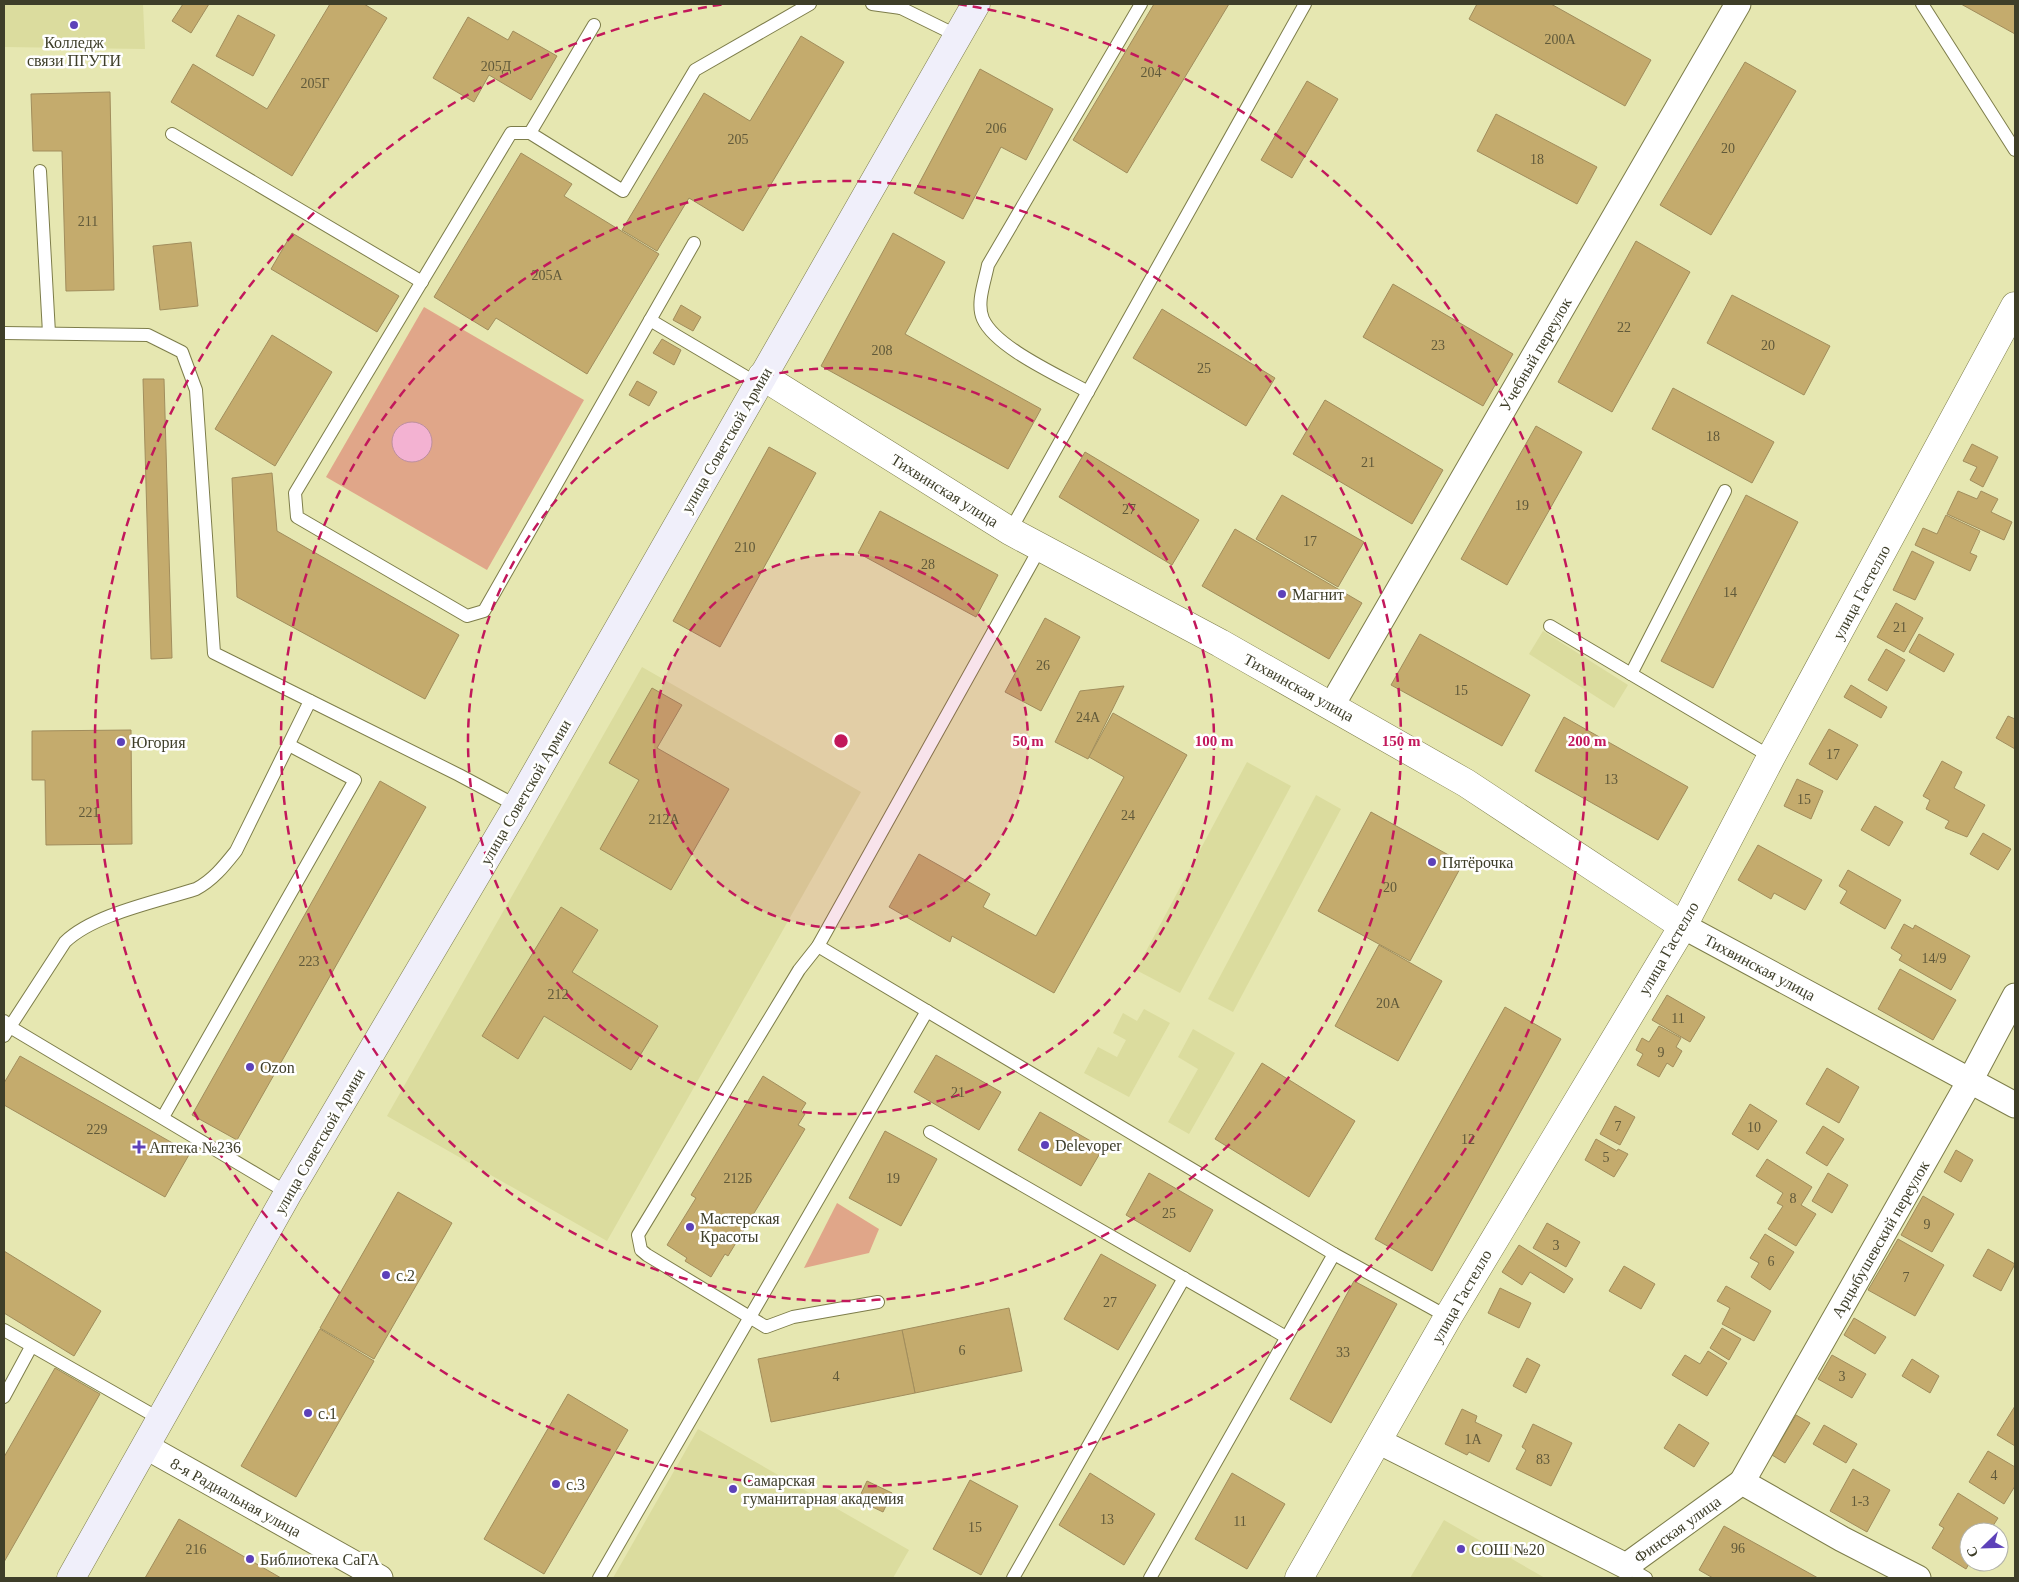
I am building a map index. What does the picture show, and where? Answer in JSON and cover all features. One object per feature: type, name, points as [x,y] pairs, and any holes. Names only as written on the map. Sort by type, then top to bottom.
[{"type":"main road","name":"улица Советской Армии","points":[[71,1578],[288,1193],[517,806],[976,4]]},
{"type":"street","name":"Учебный переулок","points":[[1332,705],[1738,4]]},
{"type":"street","name":"улица Гастелло","points":[[1299,1578],[1448,1317],[1683,926],[1771,757],[2015,306]]},
{"type":"street","name":"Тихвинская улица","points":[[760,380],[1010,531],[1332,705],[1466,783],[1683,926],[1970,1079],[2015,1105]]},
{"type":"street","name":"Арцыбушевский переулок","points":[[1742,1482],[2015,996]]},
{"type":"street","name":"Финская улица","points":[[1378,1441],[1636,1572],[1742,1482]]},
{"type":"street","name":"8-я Радиальная улица","points":[[145,1446],[380,1578]]},
{"type":"street","points":[[1742,1482],[1842,1539],[1918,1578]]},
{"type":"lane","points":[[694,243],[484,611],[467,616],[297,516],[295,493],[511,133],[530,133],[623,191],[694,70],[810,4]]},
{"type":"lane","points":[[872,4],[900,6],[958,36]]},
{"type":"lane","points":[[1088,392],[1002,342],[983,318],[981,297],[988,265],[1141,4]]},
{"type":"lane","points":[[1010,531],[1305,4]]},
{"type":"lane","points":[[1922,4],[2015,150]]},
{"type":"lane","points":[[530,133],[594,25]]},
{"type":"lane","points":[[172,134],[422,282]]},
{"type":"lane","points":[[40,171],[49,333]]},
{"type":"lane","points":[[650,320],[760,380]]},
{"type":"lane","points":[[4,333],[148,335],[182,352],[196,390],[214,652],[459,774],[517,806]]},
{"type":"lane","points":[[1630,674],[1725,490]]},
{"type":"lane","points":[[878,1302],[793,1317],[766,1328],[640,1250],[638,1235],[799,970],[818,946],[1040,548]]},
{"type":"lane","points":[[1550,626],[1771,757]]},
{"type":"lane","points":[[288,1193],[163,1117],[6,1028],[65,942],[77,930],[95,921],[196,889],[207,883],[222,869],[236,851],[310,701]]},
{"type":"lane","points":[[163,1117],[355,780],[289,745]]},
{"type":"lane","points":[[818,946],[1334,1254],[1448,1317]]},
{"type":"lane","points":[[599,1578],[927,1011]]},
{"type":"lane","points":[[930,1132],[1286,1337]]},
{"type":"lane","points":[[1150,1578],[1334,1254]]},
{"type":"lane","points":[[1013,1578],[1184,1278]]},
{"type":"lane","points":[[4,1330],[160,1419]]},
{"type":"lane","points":[[4,1397],[31,1347]]},
{"type":"shaded area","name":"Колледж связи ПГУТИ","points":[[4,4],[143,4],[145,49],[4,47]]},
{"type":"shaded area","points":[[424,307],[584,400],[487,570],[326,477]]},
{"type":"shaded area","points":[[412,422],[426,428],[432,442],[426,456],[412,462],[398,456],[392,442],[398,428]]},
{"type":"shaded area","points":[[1543,631],[1628,685],[1614,708],[1529,654]]},
{"type":"shaded area","points":[[642,667],[861,792],[607,1241],[387,1116]]},
{"type":"shaded area","points":[[1247,762],[1291,786],[1180,993],[1136,970]]},
{"type":"shaded area","points":[[1316,795],[1341,809],[1233,1012],[1208,999]]},
{"type":"shaded area","points":[[1144,1009],[1170,1023],[1129,1097],[1084,1073],[1098,1047],[1117,1057],[1126,1040],[1113,1033],[1123,1013],[1137,1021]]},
{"type":"shaded area","points":[[1193,1029],[1235,1053],[1189,1134],[1168,1122],[1198,1069],[1178,1057]]},
{"type":"shaded area","points":[[837,1203],[879,1229],[869,1253],[804,1268]]},
{"type":"shaded area","name":"Самарская гуманитарная академия","points":[[698,1429],[909,1550],[893,1578],[613,1578]]},
{"type":"shaded area","name":"СОШ №20","points":[[1444,1520],[1545,1578],[1410,1578]]},
{"type":"building","points":[[183,4],[209,4],[191,33],[172,21]]},
{"type":"building","points":[[330,4],[364,4],[387,18],[292,176],[171,102],[193,64],[267,109]]},
{"type":"building","points":[[1154,4],[1229,4],[1127,173],[1073,140]]},
{"type":"building","points":[[1477,4],[1551,4],[1651,60],[1625,106],[1469,19]]},
{"type":"building","points":[[1961,4],[2015,4],[2015,34]]},
{"type":"building","points":[[238,15],[275,35],[253,76],[216,56]]},
{"type":"building","points":[[468,17],[508,40],[513,31],[557,56],[531,100],[489,75],[474,102],[433,78]]},
{"type":"building","points":[[801,36],[844,62],[743,231],[689,198],[657,251],[622,230],[704,93],[750,121]]},
{"type":"building","points":[[1745,62],[1796,91],[1711,235],[1660,205]]},
{"type":"building","points":[[980,69],[1053,109],[1026,160],[1001,147],[963,219],[914,193]]},
{"type":"building","points":[[1307,81],[1338,99],[1292,178],[1261,160]]},
{"type":"building","points":[[110,92],[114,290],[66,291],[62,151],[33,151],[31,94]]},
{"type":"building","points":[[1496,114],[1597,167],[1577,204],[1477,151]]},
{"type":"building","points":[[521,153],[572,184],[564,196],[659,254],[587,374],[496,318],[488,330],[434,297]]},
{"type":"building","points":[[292,233],[399,296],[377,332],[271,269]]},
{"type":"building","points":[[893,233],[945,262],[905,334],[1041,409],[1008,469],[821,366]]},
{"type":"building","points":[[1636,241],[1690,272],[1612,412],[1558,382]]},
{"type":"building","points":[[191,242],[198,306],[160,310],[153,246]]},
{"type":"building","points":[[1393,284],[1513,354],[1483,406],[1363,337]]},
{"type":"building","points":[[1732,295],[1830,346],[1804,395],[1707,343]]},
{"type":"building","points":[[681,305],[701,317],[693,331],[673,320]]},
{"type":"building","points":[[1162,309],[1275,378],[1246,426],[1133,358]]},
{"type":"building","points":[[272,335],[332,372],[275,466],[215,429]]},
{"type":"building","points":[[662,339],[681,350],[674,365],[653,353]]},
{"type":"building","points":[[143,379],[164,379],[172,658],[151,659]]},
{"type":"building","points":[[637,381],[657,392],[649,406],[629,395]]},
{"type":"building","points":[[1673,388],[1774,442],[1752,483],[1652,429]]},
{"type":"building","points":[[1325,400],[1443,470],[1412,524],[1293,454]]},
{"type":"building","points":[[1536,426],[1582,452],[1507,585],[1461,559]]},
{"type":"building","points":[[1972,444],[1998,457],[1983,487],[1970,480],[1977,467],[1963,461]]},
{"type":"building","points":[[769,447],[816,473],[720,647],[673,621]]},
{"type":"building","points":[[1085,452],[1199,520],[1172,565],[1059,497]]},
{"type":"building","points":[[272,473],[277,531],[459,635],[425,699],[237,597],[232,478]]},
{"type":"building","points":[[1958,491],[1977,499],[1981,491],[1998,499],[1991,512],[2012,522],[2004,540],[1947,514]]},
{"type":"building","points":[[1282,495],[1364,542],[1338,587],[1256,539]]},
{"type":"building","points":[[1746,495],[1798,522],[1713,688],[1661,661]]},
{"type":"building","points":[[880,511],[998,575],[976,617],[858,553]]},
{"type":"building","points":[[1946,515],[1980,531],[1970,553],[1977,556],[1970,571],[1915,545],[1923,528],[1937,534]]},
{"type":"building","name":"Магнит","points":[[1235,529],[1362,603],[1329,659],[1202,586]]},
{"type":"building","points":[[1912,551],[1934,562],[1915,600],[1893,590]]},
{"type":"building","points":[[1896,603],[1923,618],[1904,652],[1877,637]]},
{"type":"building","points":[[1045,618],[1080,637],[1041,711],[1005,692]]},
{"type":"building","points":[[1420,634],[1530,695],[1502,746],[1391,685]]},
{"type":"building","points":[[1919,634],[1954,654],[1944,672],[1909,652]]},
{"type":"building","points":[[1886,649],[1905,660],[1887,691],[1868,680]]},
{"type":"building","points":[[1851,685],[1887,707],[1881,718],[1844,697]]},
{"type":"building","points":[[1124,686],[1088,759],[1055,742],[1080,691]]},
{"type":"building","points":[[652,688],[682,705],[657,748],[729,789],[671,890],[600,849],[639,780],[609,763]]},
{"type":"building","points":[[1113,713],[1187,755],[1054,993],[952,936],[950,942],[889,907],[919,854],[990,894],[983,907],[1036,936],[1124,777],[1089,757]]},
{"type":"building","points":[[2008,716],[2015,719],[2015,749],[1996,738]]},
{"type":"building","points":[[1564,717],[1688,787],[1658,840],[1535,771]]},
{"type":"building","points":[[1829,729],[1858,745],[1837,780],[1809,764]]},
{"type":"building","points":[[131,730],[132,844],[46,845],[45,780],[32,780],[32,731]]},
{"type":"building","points":[[1942,761],[1962,772],[1954,788],[1985,805],[1967,837],[1945,828],[1949,821],[1926,809],[1930,800],[1923,796]]},
{"type":"building","points":[[1797,779],[1823,791],[1811,819],[1784,806]]},
{"type":"building","points":[[380,781],[426,807],[237,1140],[192,1115]]},
{"type":"building","points":[[1875,806],[1903,822],[1889,846],[1861,830]]},
{"type":"building","points":[[1371,812],[1463,863],[1410,961],[1318,911]]},
{"type":"building","points":[[1983,833],[2011,849],[1998,870],[1970,854]]},
{"type":"building","points":[[1758,845],[1822,880],[1805,910],[1774,893],[1771,899],[1738,880]]},
{"type":"building","points":[[1848,870],[1901,900],[1885,929],[1840,903],[1847,891],[1839,886]]},
{"type":"building","points":[[561,907],[598,930],[572,972],[658,1026],[631,1070],[544,1016],[518,1059],[482,1036]]},
{"type":"building","points":[[1904,924],[1913,929],[1915,925],[1970,956],[1951,990],[1899,960],[1902,955],[1891,948]]},
{"type":"building","points":[[1379,945],[1442,981],[1398,1061],[1335,1026]]},
{"type":"building","points":[[1900,969],[1956,1000],[1933,1040],[1878,1009]]},
{"type":"building","points":[[1667,995],[1705,1017],[1690,1042],[1652,1020]]},
{"type":"building","points":[[1505,1007],[1561,1039],[1432,1271],[1375,1239]]},
{"type":"building","points":[[1659,1026],[1681,1038],[1676,1047],[1682,1051],[1673,1067],[1667,1063],[1659,1077],[1637,1065],[1643,1054],[1636,1050],[1642,1038],[1649,1042]]},
{"type":"building","points":[[936,1055],[1001,1092],[979,1130],[914,1092]]},
{"type":"building","points":[[20,1056],[190,1153],[165,1197],[4,1105],[4,1083]]},
{"type":"building","points":[[1262,1063],[1355,1121],[1309,1197],[1215,1139]]},
{"type":"building","points":[[1827,1068],[1859,1087],[1839,1123],[1806,1104]]},
{"type":"building","points":[[763,1076],[806,1103],[801,1111],[805,1114],[798,1125],[805,1129],[728,1256],[725,1254],[711,1277],[685,1261],[687,1258],[667,1245],[696,1198],[691,1195]]},
{"type":"building","points":[[1750,1104],[1777,1121],[1758,1150],[1732,1134]]},
{"type":"building","points":[[1615,1106],[1635,1117],[1620,1145],[1600,1134]]},
{"type":"building","points":[[1040,1112],[1103,1148],[1081,1186],[1018,1150]]},
{"type":"building","points":[[1823,1126],[1844,1139],[1827,1166],[1806,1153]]},
{"type":"building","points":[[885,1131],[937,1159],[901,1226],[849,1198]]},
{"type":"building","points":[[1596,1139],[1617,1151],[1618,1149],[1628,1154],[1614,1177],[1585,1160]]},
{"type":"building","points":[[1956,1150],[1973,1160],[1961,1182],[1944,1172]]},
{"type":"building","points":[[1767,1159],[1812,1187],[1801,1205],[1816,1214],[1796,1246],[1768,1229],[1783,1206],[1777,1203],[1783,1193],[1756,1176]]},
{"type":"building","points":[[1149,1173],[1213,1210],[1190,1252],[1126,1215]]},
{"type":"building","points":[[1828,1173],[1848,1185],[1832,1213],[1812,1201]]},
{"type":"building","name":"с.2","points":[[398,1192],[452,1223],[374,1359],[320,1328]]},
{"type":"building","points":[[1923,1196],[1954,1214],[1932,1252],[1901,1235]]},
{"type":"building","points":[[1547,1223],[1580,1242],[1566,1267],[1533,1248]]},
{"type":"building","points":[[1765,1234],[1794,1252],[1770,1290],[1751,1277],[1759,1263],[1750,1258]]},
{"type":"building","points":[[1898,1239],[1944,1265],[1915,1316],[1868,1290]]},
{"type":"building","points":[[1519,1245],[1573,1279],[1564,1293],[1530,1272],[1522,1285],[1502,1272]]},
{"type":"building","points":[[1988,1249],[2015,1264],[2001,1291],[1973,1276]]},
{"type":"building","points":[[4,1251],[101,1311],[74,1356],[4,1313]]},
{"type":"building","points":[[1101,1254],[1156,1285],[1118,1350],[1064,1319]]},
{"type":"building","points":[[1624,1266],[1655,1284],[1641,1309],[1609,1291]]},
{"type":"building","points":[[1354,1281],[1397,1304],[1331,1423],[1290,1399]]},
{"type":"building","points":[[1726,1286],[1771,1311],[1754,1341],[1722,1324],[1730,1308],[1717,1301]]},
{"type":"building","points":[[1500,1288],[1531,1303],[1519,1328],[1488,1313]]},
{"type":"building","points":[[1009,1308],[1022,1371],[915,1393],[902,1330]]},
{"type":"building","points":[[1854,1318],[1886,1337],[1875,1354],[1844,1335]]},
{"type":"building","points":[[1722,1328],[1741,1339],[1729,1360],[1710,1348]]},
{"type":"building","name":"с.1","points":[[320,1329],[374,1361],[296,1497],[241,1466]]},
{"type":"building","points":[[902,1330],[915,1393],[771,1422],[758,1359]]},
{"type":"building","points":[[1708,1351],[1727,1363],[1707,1396],[1672,1375],[1685,1355],[1700,1364]]},
{"type":"building","points":[[1832,1355],[1866,1374],[1852,1398],[1818,1379]]},
{"type":"building","points":[[1527,1358],[1540,1365],[1526,1393],[1513,1386]]},
{"type":"building","points":[[1912,1359],[1939,1376],[1930,1393],[1902,1376]]},
{"type":"building","points":[[55,1368],[100,1394],[4,1562],[4,1457]]},
{"type":"building","name":"с.3","points":[[568,1394],[628,1430],[544,1574],[484,1539]]},
{"type":"building","points":[[2015,1406],[2015,1446],[1997,1435]]},
{"type":"building","points":[[1462,1409],[1477,1416],[1475,1422],[1502,1435],[1489,1462],[1469,1452],[1467,1455],[1445,1444]]},
{"type":"building","points":[[1796,1415],[1810,1423],[1785,1463],[1772,1455]]},
{"type":"building","points":[[1533,1424],[1572,1443],[1551,1486],[1516,1469],[1526,1450],[1522,1447]]},
{"type":"building","points":[[1679,1424],[1709,1443],[1694,1467],[1664,1448]]},
{"type":"building","points":[[1824,1425],[1857,1444],[1846,1463],[1813,1444]]},
{"type":"building","points":[[1988,1451],[2015,1467],[2015,1486],[2004,1504],[1969,1482]]},
{"type":"building","points":[[1853,1469],[1890,1490],[1867,1532],[1830,1511]]},
{"type":"building","points":[[1090,1473],[1155,1514],[1124,1565],[1059,1525]]},
{"type":"building","points":[[1232,1473],[1285,1504],[1247,1569],[1195,1539]]},
{"type":"building","points":[[970,1480],[1018,1506],[981,1575],[933,1549]]},
{"type":"building","points":[[867,1481],[892,1493],[883,1512],[858,1500]]},
{"type":"building","points":[[1958,1493],[1998,1518],[1995,1522],[1959,1522],[1959,1565],[1932,1548],[1944,1528],[1939,1525]]},
{"type":"building","points":[[179,1519],[281,1578],[145,1578]]},
{"type":"building","points":[[1724,1526],[1818,1578],[1713,1578],[1699,1570]]},
{"type":"place","name":"Колледж связи ПГУТИ","points":[[74,25]]},
{"type":"place","name":"Магнит","points":[[1282,594]]},
{"type":"place","name":"Югория","points":[[121,742]]},
{"type":"place","name":"Пятёрочка","points":[[1432,862]]},
{"type":"place","name":"Ozon","points":[[250,1067]]},
{"type":"place","name":"Delevoper","points":[[1045,1145]]},
{"type":"place","name":"Аптека №236","points":[[139,1147]]},
{"type":"place","name":"Мастерская Красоты","points":[[690,1227]]},
{"type":"place","name":"с.2","points":[[386,1275]]},
{"type":"place","name":"с.1","points":[[308,1413]]},
{"type":"place","name":"с.3","points":[[556,1484]]},
{"type":"place","name":"Самарская гуманитарная академия","points":[[733,1489]]},
{"type":"place","name":"СОШ №20","points":[[1461,1549]]},
{"type":"place","name":"Библиотека СаГА","points":[[250,1559]]}]
